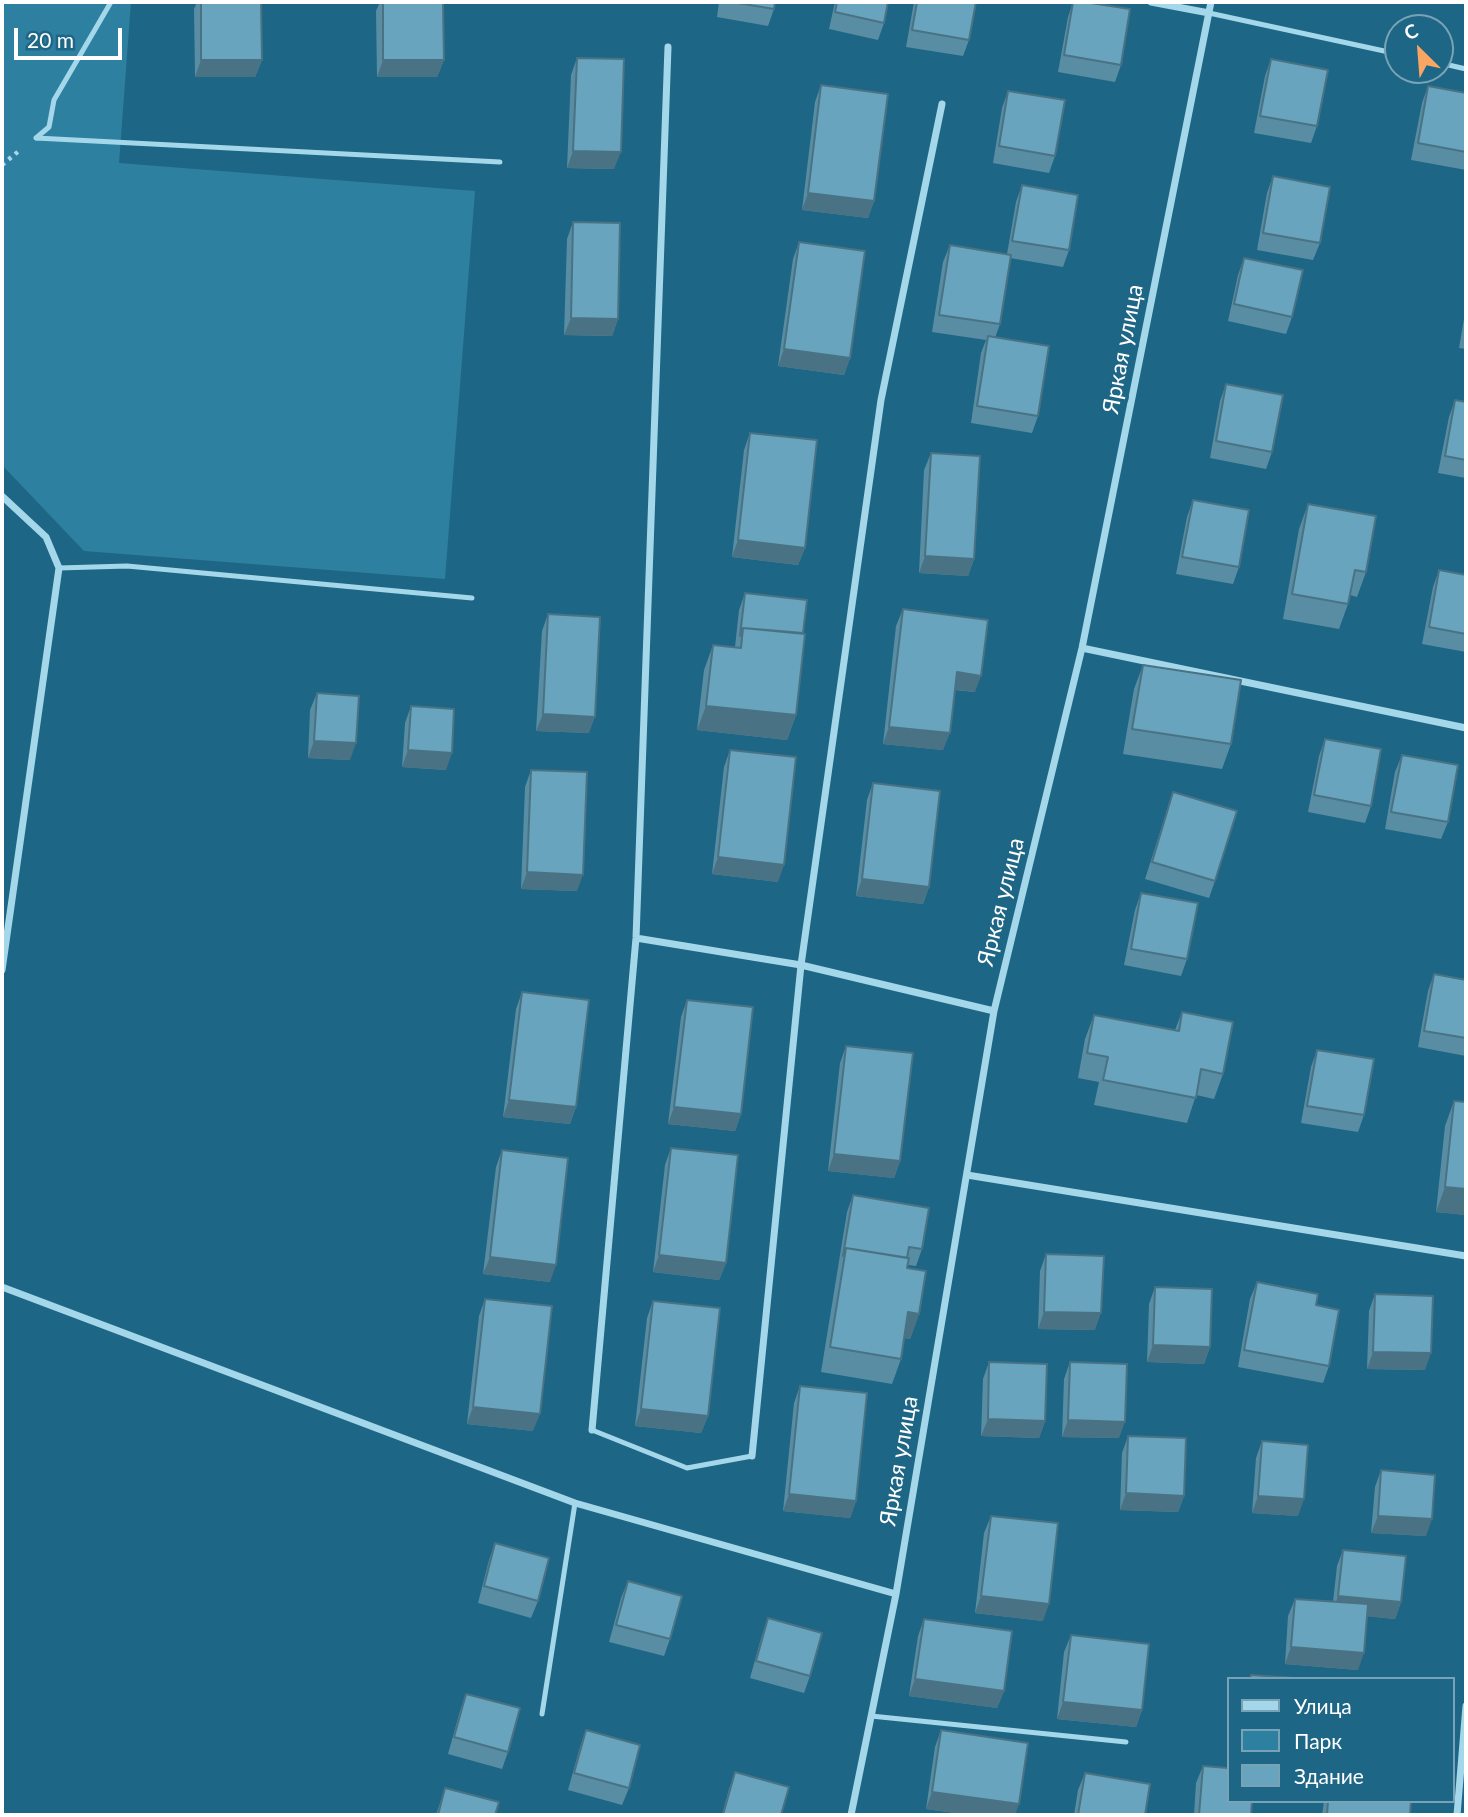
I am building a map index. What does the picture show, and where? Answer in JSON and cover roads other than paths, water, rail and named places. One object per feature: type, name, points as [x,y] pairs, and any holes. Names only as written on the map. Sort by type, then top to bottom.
[{"type":"street","points":[[1151,2],[1209,13]]},
{"type":"street","name":"Яркая улица","points":[[851,1815],[896,1594],[994,1011],[1082,648],[1212,2]]},
{"type":"street","points":[[592,1430],[636,938],[668,47]]},
{"type":"street","points":[[752,1457],[801,965],[881,400],[942,104]]},
{"type":"street","points":[[2,496],[46,537],[58,568],[2,970]]},
{"type":"street","points":[[1082,648],[1466,728]]},
{"type":"street","points":[[636,938],[801,965],[994,1011]]},
{"type":"street","points":[[967,1175],[1466,1256]]},
{"type":"street","points":[[2,1287],[575,1503],[896,1594]]},
{"type":"street","points":[[1457,1815],[1466,1706]]},
{"type":"lane","points":[[111,2],[54,100],[49,127],[36,138],[500,162]]},
{"type":"lane","points":[[1209,13],[1384,51]]},
{"type":"lane","points":[[58,568],[127,566],[471,598]]},
{"type":"lane","points":[[592,1430],[687,1468],[752,1457]]},
{"type":"lane","points":[[542,1714],[575,1503]]},
{"type":"lane","points":[[871,1716],[1126,1742]]}]
